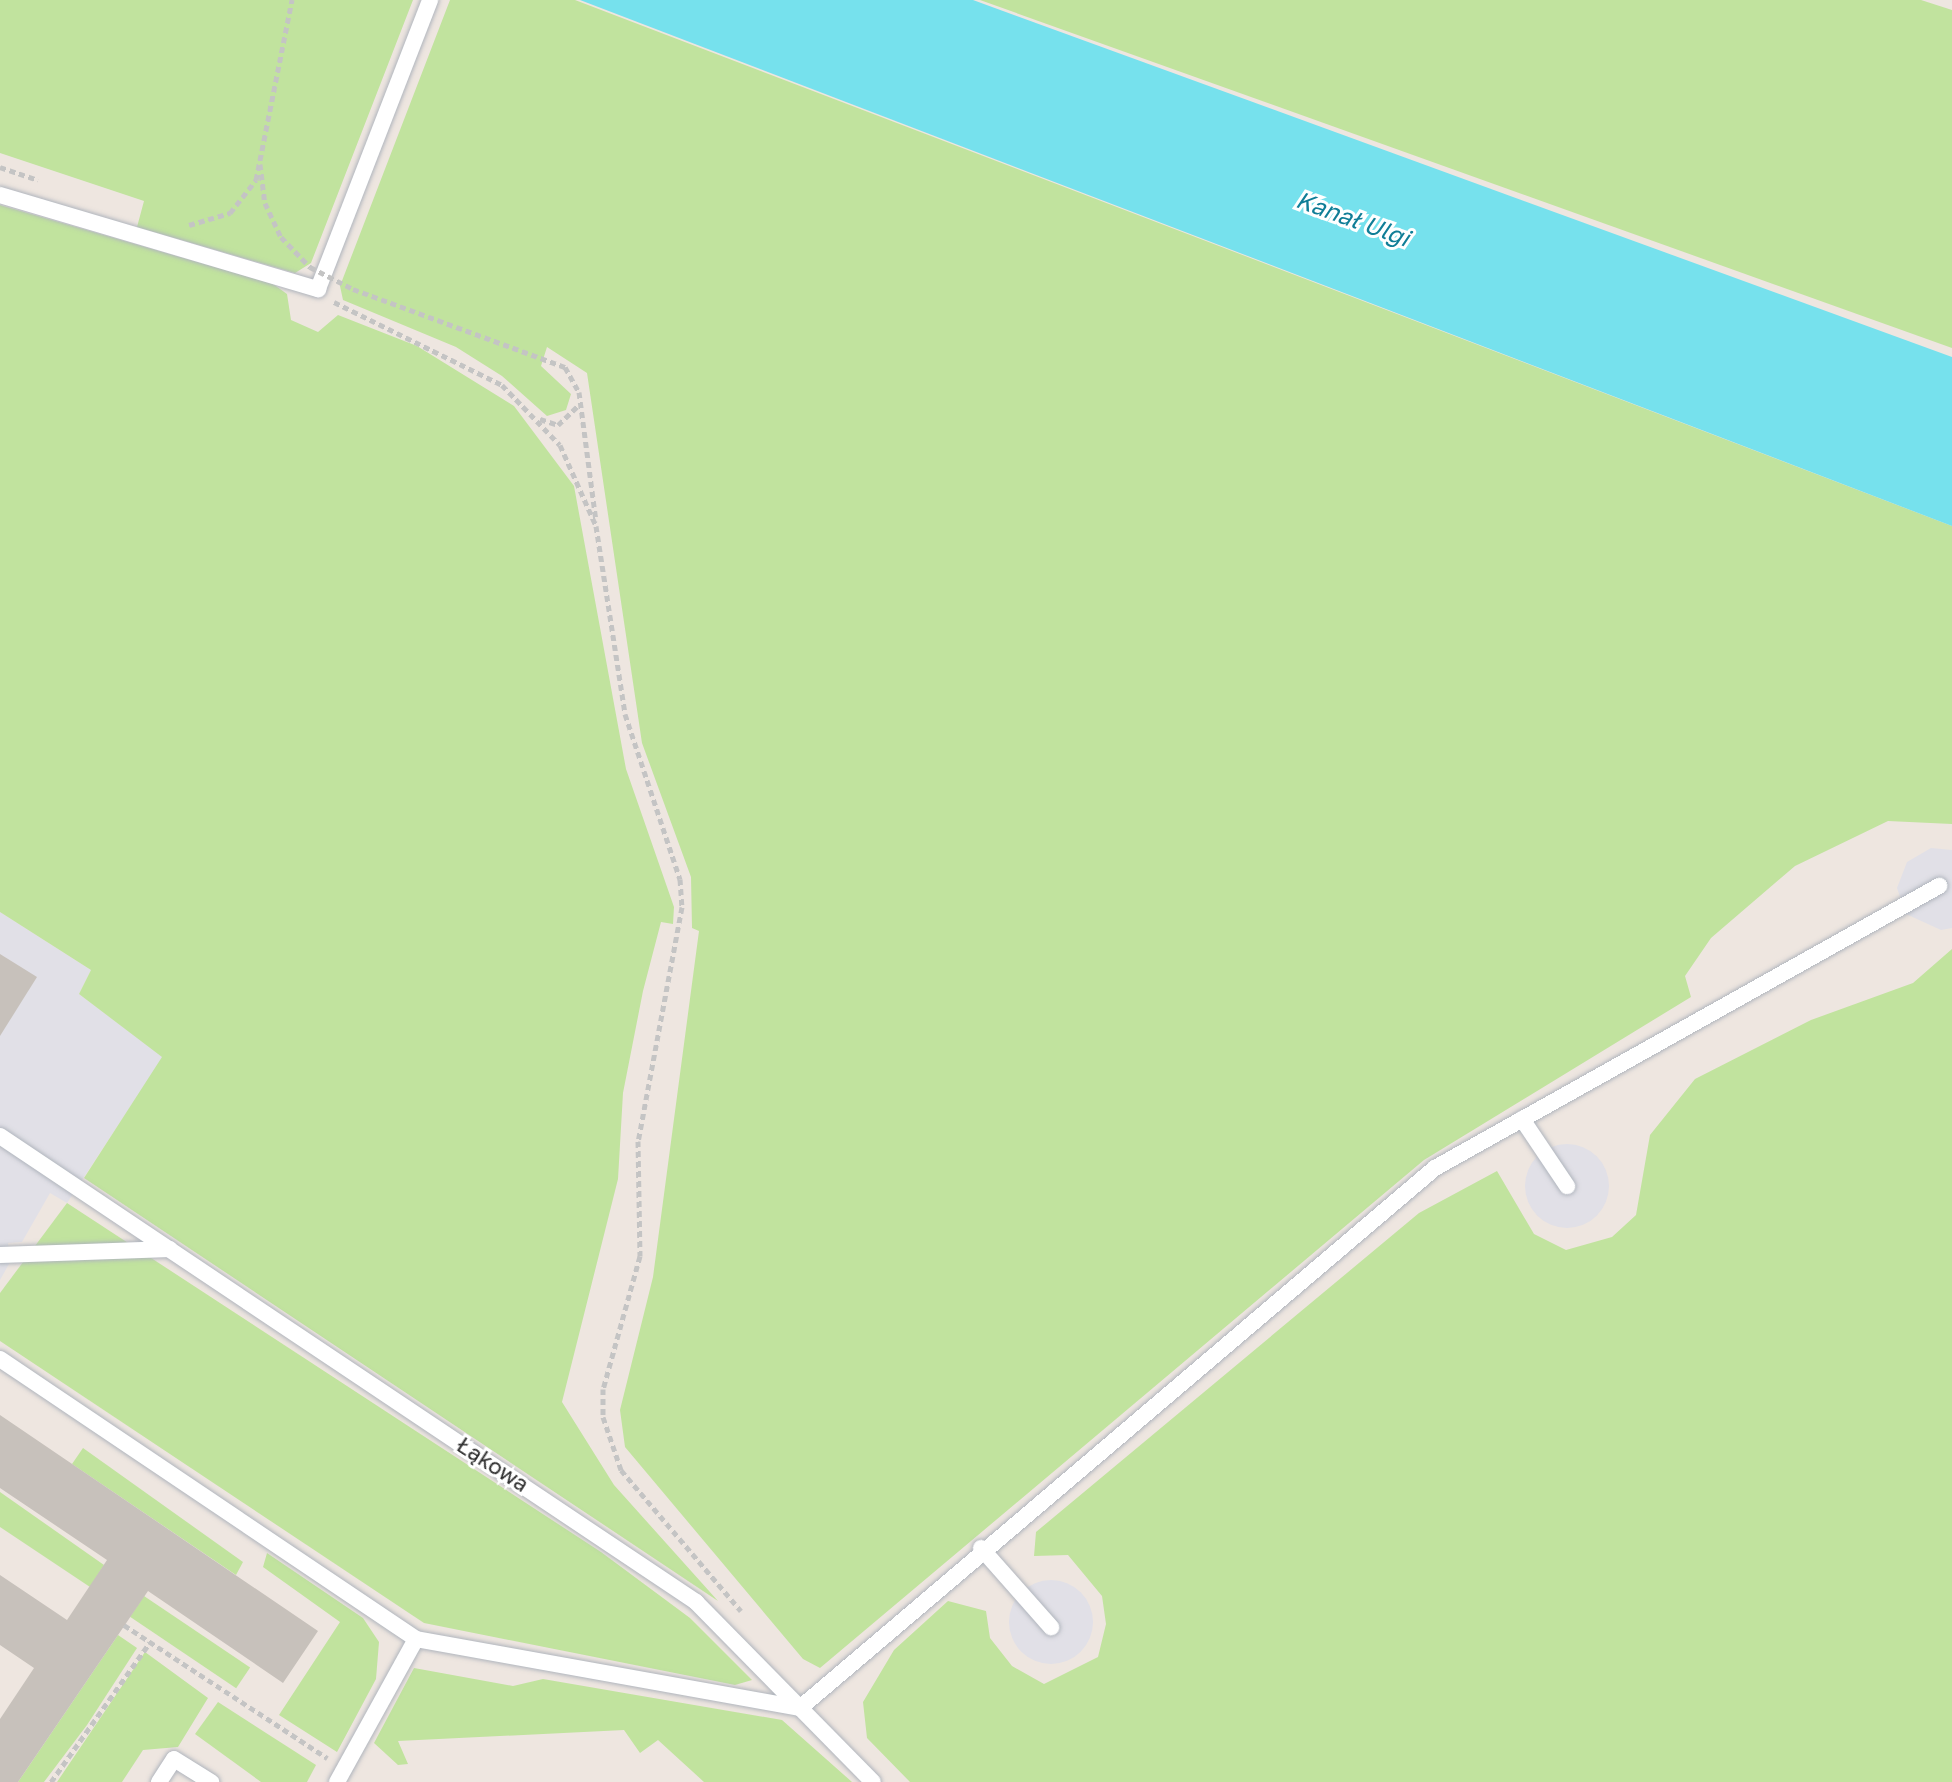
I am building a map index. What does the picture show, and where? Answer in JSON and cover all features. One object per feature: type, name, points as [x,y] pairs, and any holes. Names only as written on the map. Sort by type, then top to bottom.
[{"type":"lane","points":[[0,195],[318,289],[430,0]]},
{"type":"lane","points":[[0,1359],[416,1639],[800,1708],[981,1548],[1435,1168],[1939,886]]},
{"type":"lane","points":[[1522,1119],[1567,1186]]},
{"type":"lane","name":"Łąkowa","points":[[0,1136],[648,1567],[760,1660],[800,1708],[873,1782]]},
{"type":"lane","points":[[0,1255],[170,1249]]},
{"type":"lane","points":[[981,1548],[1051,1627]]},
{"type":"lane","points":[[344,1770],[416,1639]]},
{"type":"lane","points":[[159,1782],[174,1759],[211,1782]]},
{"type":"path","points":[[177,224],[207,224],[230,213],[250,192],[260,164],[292,0]]},
{"type":"path","points":[[260,164],[265,203],[281,237],[310,267],[353,289],[556,362],[579,392],[625,714],[680,879],[682,907],[638,1141],[640,1256],[603,1389],[603,1417],[621,1470],[750,1622]]},
{"type":"path","points":[[341,307],[468,363],[549,425],[567,421],[579,392]]},
{"type":"path","points":[[535,416],[560,445],[596,526]]},
{"type":"path","points":[[124,1625],[344,1770]]},
{"type":"path","points":[[51,1782],[150,1642]]},
{"type":"shaded area","points":[[1931,848],[1952,850],[1952,928],[1941,930],[1906,914],[1897,888],[1907,862]]},
{"type":"shaded area","points":[[0,912],[91,970],[79,994],[163,1057],[67,1203],[50,1193],[22,1242],[8,1243],[9,1264],[0,1280]]},
{"type":"shaded area","points":[[1567,1144],[1583,1147],[1597,1156],[1606,1170],[1609,1186],[1606,1202],[1597,1216],[1583,1225],[1567,1228],[1551,1225],[1537,1216],[1528,1202],[1525,1186],[1528,1170],[1537,1156],[1551,1147]]},
{"type":"shaded area","points":[[1051,1580],[1067,1583],[1081,1592],[1090,1606],[1093,1622],[1090,1638],[1081,1652],[1067,1661],[1051,1664],[1035,1661],[1021,1652],[1012,1638],[1009,1622],[1012,1606],[1021,1592],[1035,1583]]},
{"type":"green space","points":[[0,0],[413,0],[311,263],[295,273],[137,227],[144,201],[0,153]]},
{"type":"green space","points":[[450,0],[575,0],[1952,526],[1952,824],[1888,821],[1795,866],[1711,938],[1685,976],[1691,997],[1424,1160],[820,1668],[803,1659],[625,1447],[620,1410],[653,1277],[699,931],[692,928],[691,877],[642,743],[587,373],[547,347],[541,366],[571,394],[566,410],[547,416],[502,376],[456,347],[343,300],[340,286]]},
{"type":"green space","points":[[980,0],[1921,0],[1952,10],[1952,348]]},
{"type":"green space","points":[[0,205],[273,284],[287,294],[291,320],[318,332],[338,315],[417,346],[514,406],[574,486],[626,769],[674,907],[673,924],[661,922],[643,991],[623,1093],[618,1179],[562,1402],[614,1485],[718,1601],[84,1178],[162,1057],[79,994],[91,970],[0,912]]},
{"type":"green space","points":[[1952,949],[1952,1782],[910,1782],[867,1738],[863,1702],[894,1650],[948,1601],[986,1611],[990,1638],[1012,1666],[1044,1684],[1098,1657],[1106,1624],[1102,1596],[1068,1555],[1034,1556],[1036,1532],[1419,1213],[1497,1171],[1534,1234],[1566,1250],[1612,1237],[1636,1215],[1650,1135],[1695,1079],[1811,1020],[1913,983]]},
{"type":"green space","points":[[67,1203],[601,1552],[690,1618],[752,1680],[735,1685],[424,1623],[0,1341],[0,1293]]},
{"type":"green space","points":[[83,1448],[243,1562],[236,1575],[72,1464]]},
{"type":"green space","points":[[0,1492],[104,1565],[90,1587],[0,1527]]},
{"type":"green space","points":[[267,1553],[363,1618],[379,1642],[376,1679],[337,1752],[279,1715],[340,1622],[263,1567]]},
{"type":"green space","points":[[144,1596],[250,1668],[236,1688],[130,1617]]},
{"type":"green space","points":[[118,1635],[137,1648],[87,1725],[44,1782],[18,1782]]},
{"type":"green space","points":[[145,1652],[208,1698],[178,1747],[143,1750],[122,1782],[57,1782]]},
{"type":"green space","points":[[414,1668],[513,1686],[543,1679],[782,1720],[852,1782],[704,1782],[658,1740],[640,1753],[624,1730],[398,1741],[408,1764],[398,1765],[374,1743]]},
{"type":"green space","points":[[218,1702],[316,1765],[307,1782],[261,1782],[195,1734]]},
{"type":"water","name":"Kanał Ulgi","points":[[580,0],[973,0],[1952,357],[1952,526]]},
{"type":"building","points":[[0,954],[37,977],[0,1036]]},
{"type":"building","points":[[0,1415],[318,1631],[283,1683],[148,1591],[18,1782],[0,1782],[0,1719],[34,1668],[0,1645],[0,1575],[67,1620],[107,1560],[0,1488]]}]
